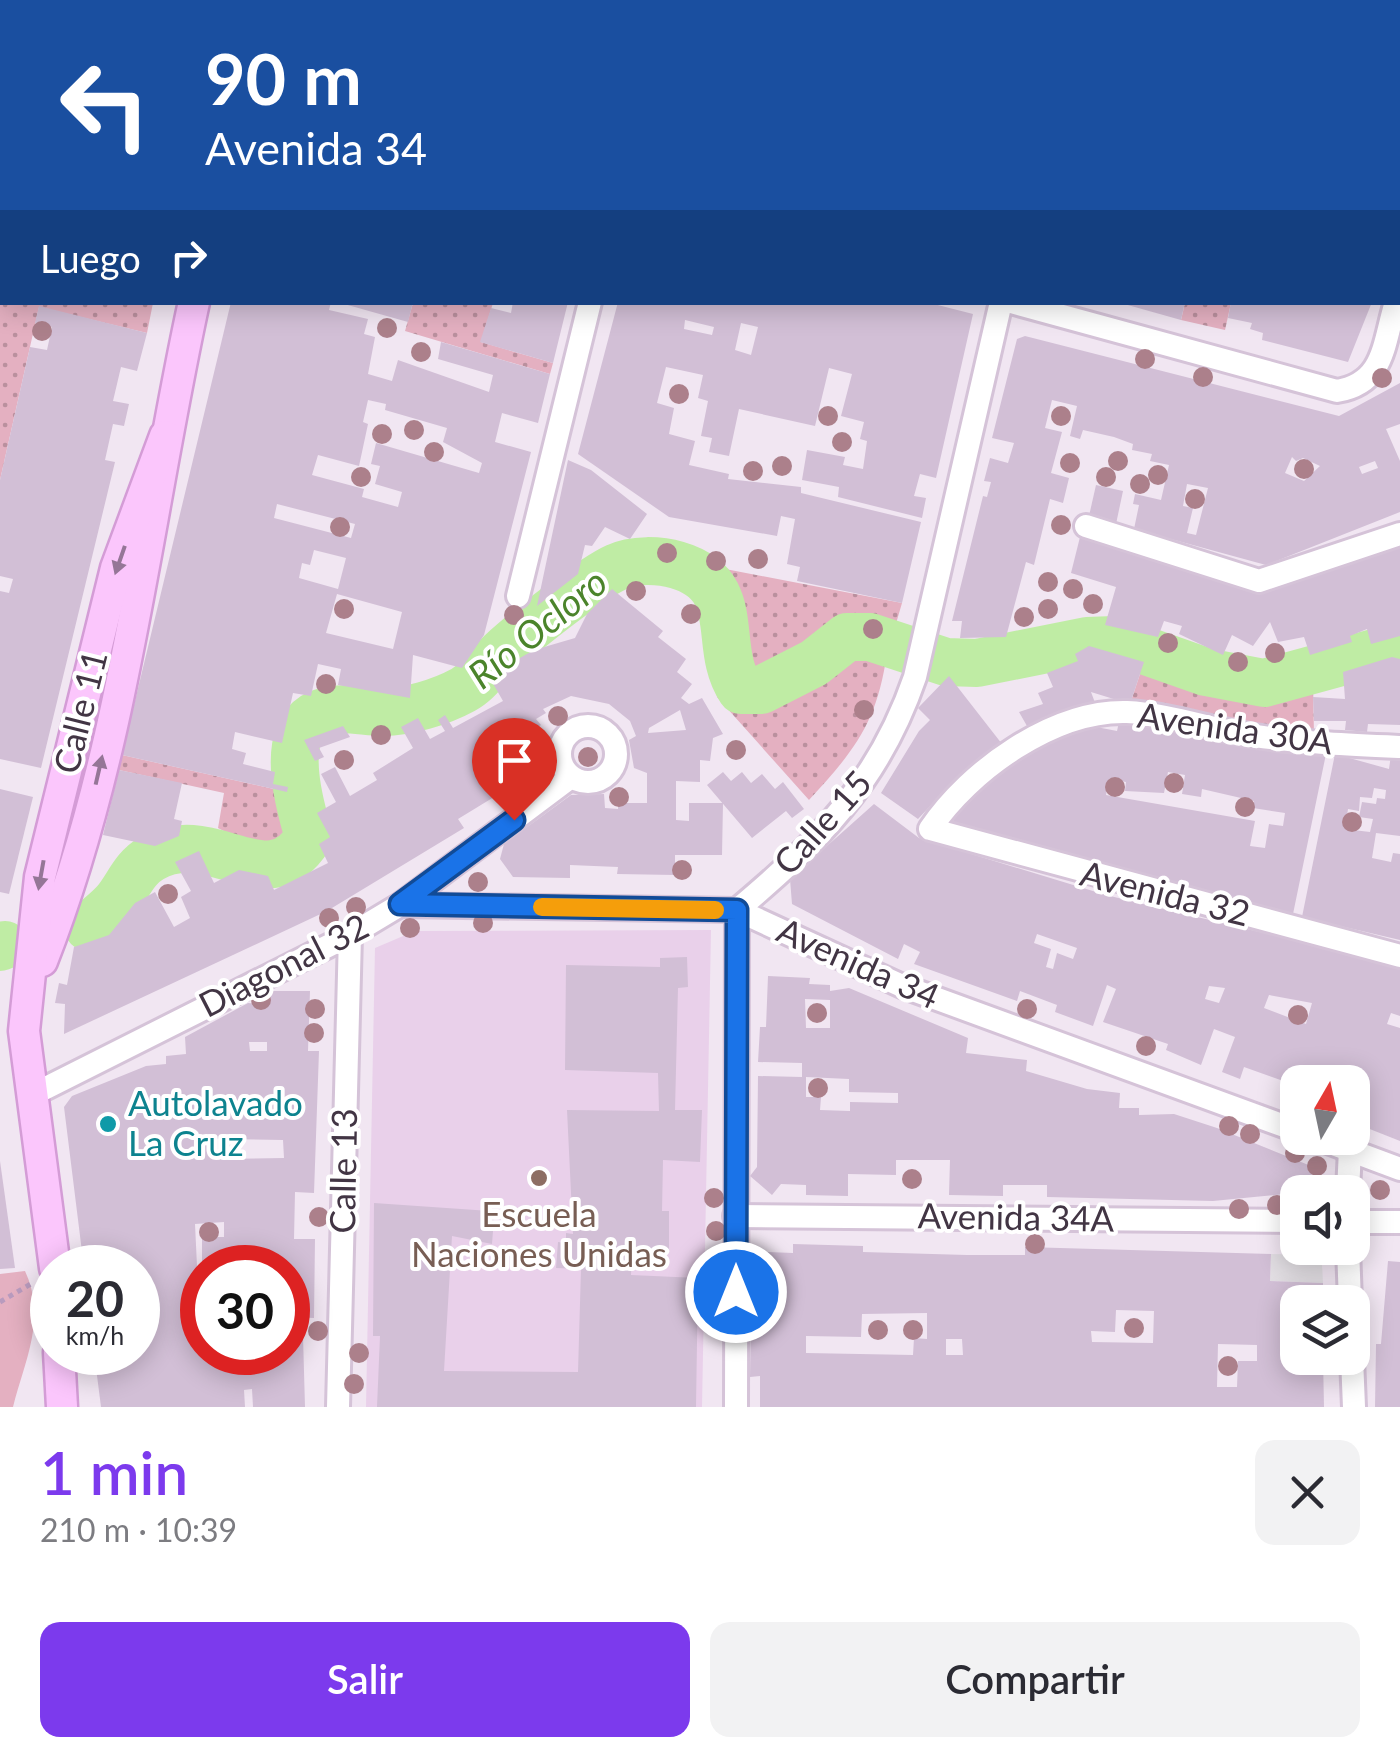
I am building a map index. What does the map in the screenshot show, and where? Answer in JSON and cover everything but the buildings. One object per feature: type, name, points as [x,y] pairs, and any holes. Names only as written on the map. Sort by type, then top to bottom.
[{"type":"main road","name":"Calle 11","points":[[43,1245],[24,1031],[28,996],[72,884],[146,575],[165,436],[193,305]]},
{"type":"main road","points":[[60,1375],[62,1407]]},
{"type":"street","points":[[518,596],[589,305]]},
{"type":"street","name":"Calle 15","points":[[737,910],[840,815],[886,748],[915,677],[1000,305]]},
{"type":"street","points":[[1022,305],[1336,391],[1359,388],[1374,376],[1395,305]]},
{"type":"street","points":[[1086,526],[1259,581],[1400,534]]},
{"type":"street","name":"Avenida 30A","points":[[930,829],[948,803],[998,758],[1107,714],[1157,716],[1272,739],[1400,748]]},
{"type":"street","name":"Diagonal 32","points":[[30,1096],[350,935],[400,904],[571,777]]},
{"type":"street","name":"Avenida 32","points":[[930,829],[1400,956]]},
{"type":"street","name":"Avenida 34","points":[[400,904],[737,910],[902,986],[1280,1124]]},
{"type":"street","points":[[736,1407],[737,910]]},
{"type":"street","name":"Calle 13","points":[[338,1407],[350,935]]},
{"type":"street","points":[[1365,1155],[1400,1169]]},
{"type":"street","name":"Avenida 34A","points":[[736,1216],[1280,1221]]},
{"type":"street","points":[[1370,1222],[1400,1222]]},
{"type":"street","points":[[1353,1375],[1354,1407]]},
{"type":"path","points":[[0,1302],[30,1283]]},
{"type":"shaded area","points":[[0,305],[153,305],[147,333],[39,307],[0,480]]},
{"type":"shaded area","points":[[412,305],[492,305],[481,342],[553,363],[550,374],[405,331]]},
{"type":"shaded area","points":[[1185,305],[1231,305],[1225,330],[1181,320]]},
{"type":"shaded area","points":[[715,567],[902,603],[895,627],[861,619],[843,622],[785,661],[752,666],[742,650],[740,607]]},
{"type":"shaded area","points":[[869,644],[887,653],[870,717],[851,750],[809,800],[717,697],[790,689]]},
{"type":"shaded area","points":[[1144,662],[1237,696],[1313,688],[1314,734],[1130,704]]},
{"type":"shaded area","points":[[122,755],[287,792],[293,840],[268,854],[218,828],[224,793],[119,770]]},
{"type":"shaded area","name":"Escuela Naciones Unidas","points":[[711,930],[702,1407],[366,1407],[375,948],[415,931]]},
{"type":"shaded area","points":[[1271,1254],[1280,1254],[1280,1265],[1322,1265],[1323,1283],[1270,1281]]},
{"type":"shaded area","points":[[25,1271],[30,1285],[30,1346],[13,1407],[0,1407],[0,1274]]},
{"type":"waterway","name":"Río Ocloro","points":[[88,927],[114,904],[141,867],[152,858],[175,850],[197,849],[257,864],[276,864],[293,856],[309,837],[295,760],[296,744],[309,720],[326,711],[383,712],[424,706],[463,690],[557,607],[605,573],[631,563],[655,561],[677,565],[698,574],[712,587],[724,618],[732,673],[741,690],[761,690],[814,663],[847,637],[870,637],[946,662],[977,663],[1087,641],[1115,640],[1206,672],[1264,683],[1400,646]]},
{"type":"waterway","name":"Río Ocloro","points":[[0,947],[5,945]]},
{"type":"slow traffic","points":[[542,907],[715,910]]},
{"type":"place","name":"Autolavado La Cruz","points":[[108,1124]]},
{"type":"place","name":"Escuela Naciones Unidas","points":[[539,1178]]},
{"type":"route","points":[[514,820],[400,904],[737,910],[736,1292]]}]
